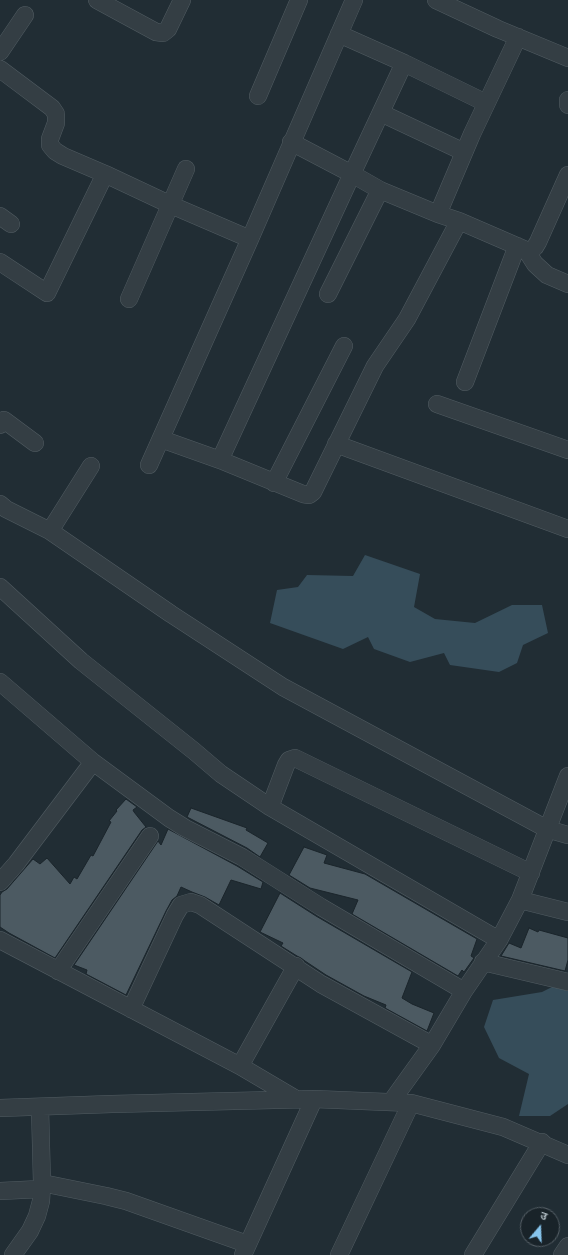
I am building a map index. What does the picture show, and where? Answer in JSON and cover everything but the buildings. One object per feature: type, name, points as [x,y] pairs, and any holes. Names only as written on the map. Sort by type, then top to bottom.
[{"type":"street","points":[[97,0],[156,32],[163,32],[168,29],[182,0]]},
{"type":"street","points":[[258,96],[299,0]]},
{"type":"street","points":[[149,465],[250,239],[354,0]]},
{"type":"street","points":[[436,0],[568,58]]},
{"type":"street","points":[[0,52],[25,14]]},
{"type":"street","points":[[339,34],[404,63],[486,103]]},
{"type":"street","points":[[438,214],[486,103],[518,37]]},
{"type":"street","points":[[220,460],[404,63]]},
{"type":"street","points":[[0,69],[52,108],[56,114],[56,123],[50,139],[50,145],[55,151],[171,206],[250,239]]},
{"type":"street","points":[[568,100],[568,105]]},
{"type":"street","points":[[381,113],[464,152]]},
{"type":"street","points":[[291,142],[380,190],[531,251],[535,247],[568,175]]},
{"type":"street","points":[[129,299],[186,169]]},
{"type":"street","points":[[0,262],[47,293],[105,174]]},
{"type":"street","points":[[328,294],[380,190]]},
{"type":"street","points":[[161,439],[220,460],[274,483],[309,495],[316,487],[375,366],[407,319],[459,221]]},
{"type":"street","points":[[521,248],[535,264],[547,274],[568,284]]},
{"type":"street","points":[[465,382],[521,248]]},
{"type":"street","points":[[274,483],[344,346]]},
{"type":"street","points":[[437,404],[568,450]]},
{"type":"street","points":[[0,425],[4,420],[35,443]]},
{"type":"street","points":[[336,444],[568,529]]},
{"type":"street","points":[[50,531],[91,466]]},
{"type":"street","points":[[2,509],[50,531],[170,614],[283,687],[547,829],[568,835]]},
{"type":"street","points":[[0,587],[81,661],[221,774],[270,807],[499,940]]},
{"type":"street","points":[[0,682],[93,762],[169,818],[242,857],[321,907],[464,991]]},
{"type":"street","points":[[270,807],[286,765],[289,760],[295,758],[531,872]]},
{"type":"street","points":[[0,882],[16,864],[93,762]]},
{"type":"street","points":[[391,1102],[432,1045],[464,991],[499,940],[520,900],[568,776]]},
{"type":"street","points":[[58,971],[150,836]]},
{"type":"street","points":[[520,900],[568,912]]},
{"type":"street","points":[[130,1009],[174,915],[181,905],[191,902],[200,905],[296,966],[321,984],[432,1045]]},
{"type":"street","points":[[0,940],[240,1066],[296,1099]]},
{"type":"street","points":[[483,962],[568,982]]},
{"type":"street","points":[[240,1066],[296,966]]},
{"type":"street","points":[[0,1108],[40,1108],[112,1104],[296,1099],[411,1103],[503,1127],[568,1154]]},
{"type":"street","points":[[0,1191],[42,1186],[106,1196],[126,1201],[245,1250],[314,1099]]},
{"type":"street","points":[[339,1255],[411,1103]]},
{"type":"street","points":[[13,1255],[30,1231],[37,1216],[41,1201],[40,1108]]},
{"type":"street","points":[[473,1255],[542,1142]]},
{"type":"street","points":[[562,1255],[568,1246]]},
{"type":"water","points":[[365,555],[420,574],[414,607],[435,619],[475,623],[512,605],[542,605],[548,633],[523,645],[517,663],[499,672],[450,665],[444,653],[410,662],[374,649],[368,637],[343,649],[270,623],[277,590],[298,587],[307,575],[353,576]]},
{"type":"water","points":[[554,986],[568,991],[568,1104],[550,1116],[519,1116],[529,1074],[499,1058],[484,1027],[493,1000],[542,992]]}]
